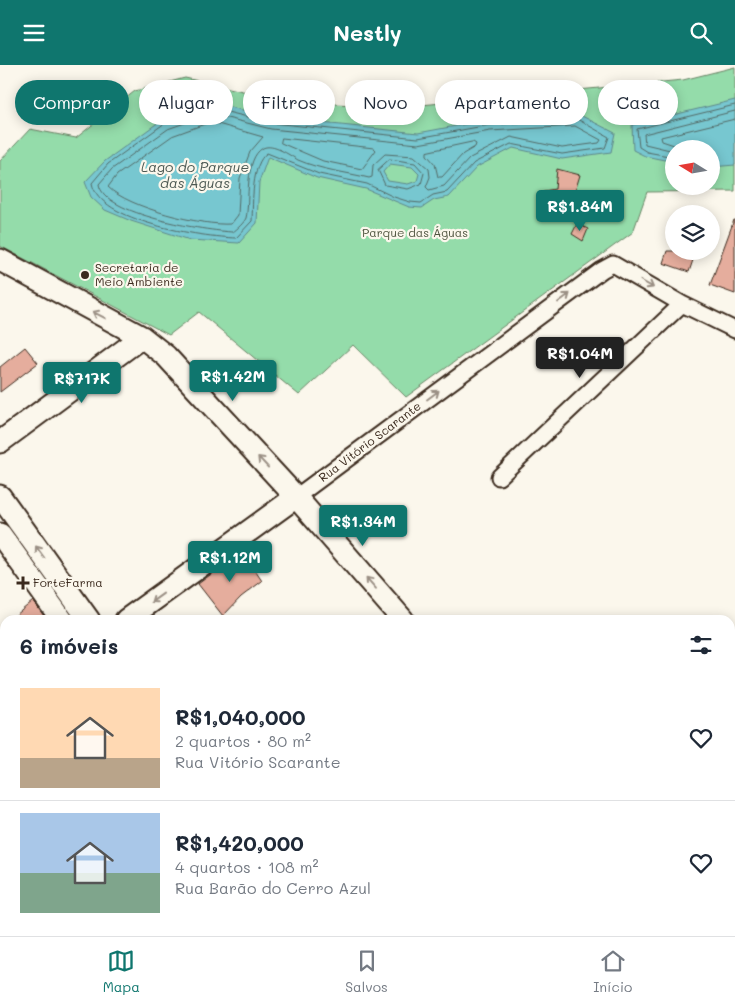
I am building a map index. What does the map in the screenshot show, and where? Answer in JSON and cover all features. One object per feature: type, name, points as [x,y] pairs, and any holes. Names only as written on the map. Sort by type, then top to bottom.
[{"type":"main road","points":[[0,260],[142,337],[166,356],[296,497],[399,615]]},
{"type":"main road","points":[[0,442],[142,337]]},
{"type":"main road","points":[[0,496],[85,615]]},
{"type":"main road","name":"Rua Vitório Scarante","points":[[133,615],[296,497]]},
{"type":"main road","points":[[0,534],[58,615]]},
{"type":"street","name":"Rua Vitório Scarante","points":[[296,497],[602,270],[613,264],[682,304]]},
{"type":"street","points":[[499,477],[682,304],[735,330]]},
{"type":"green space","name":"Parque das Águas","points":[[735,67],[735,191],[720,191],[720,140],[665,140],[665,192],[647,192],[633,232],[406,397],[353,345],[299,395],[199,312],[169,335],[0,246],[0,161],[30,129],[76,138],[92,125],[129,125],[129,96],[139,90],[139,125],[233,125],[233,89],[243,91],[243,125],[335,125],[335,104],[345,104],[345,125],[425,125],[425,105],[435,104],[435,125],[588,125],[588,89],[598,88],[598,125],[678,125],[678,80]]},
{"type":"green space","name":"Parque das Águas","points":[[185,78],[194,80],[177,80]]},
{"type":"water","points":[[735,100],[735,165],[720,166],[720,140],[665,140],[665,160],[645,156],[633,150],[632,125],[678,125],[678,114]]},
{"type":"water","name":"Lago do Parque das Águas","points":[[233,108],[243,110],[243,125],[335,124],[418,133],[461,125],[588,125],[588,119],[615,133],[611,152],[562,159],[513,148],[477,167],[449,197],[434,200],[422,208],[409,207],[366,189],[317,178],[268,157],[259,182],[257,223],[239,243],[190,240],[131,221],[105,210],[91,197],[85,182],[105,161],[155,125],[233,125]],"holes":[[[390,164],[412,167],[419,174],[417,181],[408,184],[388,181],[383,172]]]},
{"type":"building","points":[[557,169],[580,175],[569,211],[546,209],[544,191],[555,189]]},
{"type":"building","points":[[735,220],[735,294],[710,285]]},
{"type":"building","points":[[577,224],[588,229],[583,241],[572,234]]},
{"type":"building","points":[[665,257],[665,260],[693,260],[689,272],[663,263]]},
{"type":"building","points":[[25,347],[38,363],[0,392],[0,367]]},
{"type":"building","points":[[242,551],[262,581],[241,597],[224,615],[198,584]]},
{"type":"building","points":[[33,601],[43,615],[16,615]]},
{"type":"place","name":"Secretaria de Meio Ambiente","points":[[85,275]]},
{"type":"place","name":"ForteFarma","points":[[23,583]]}]
